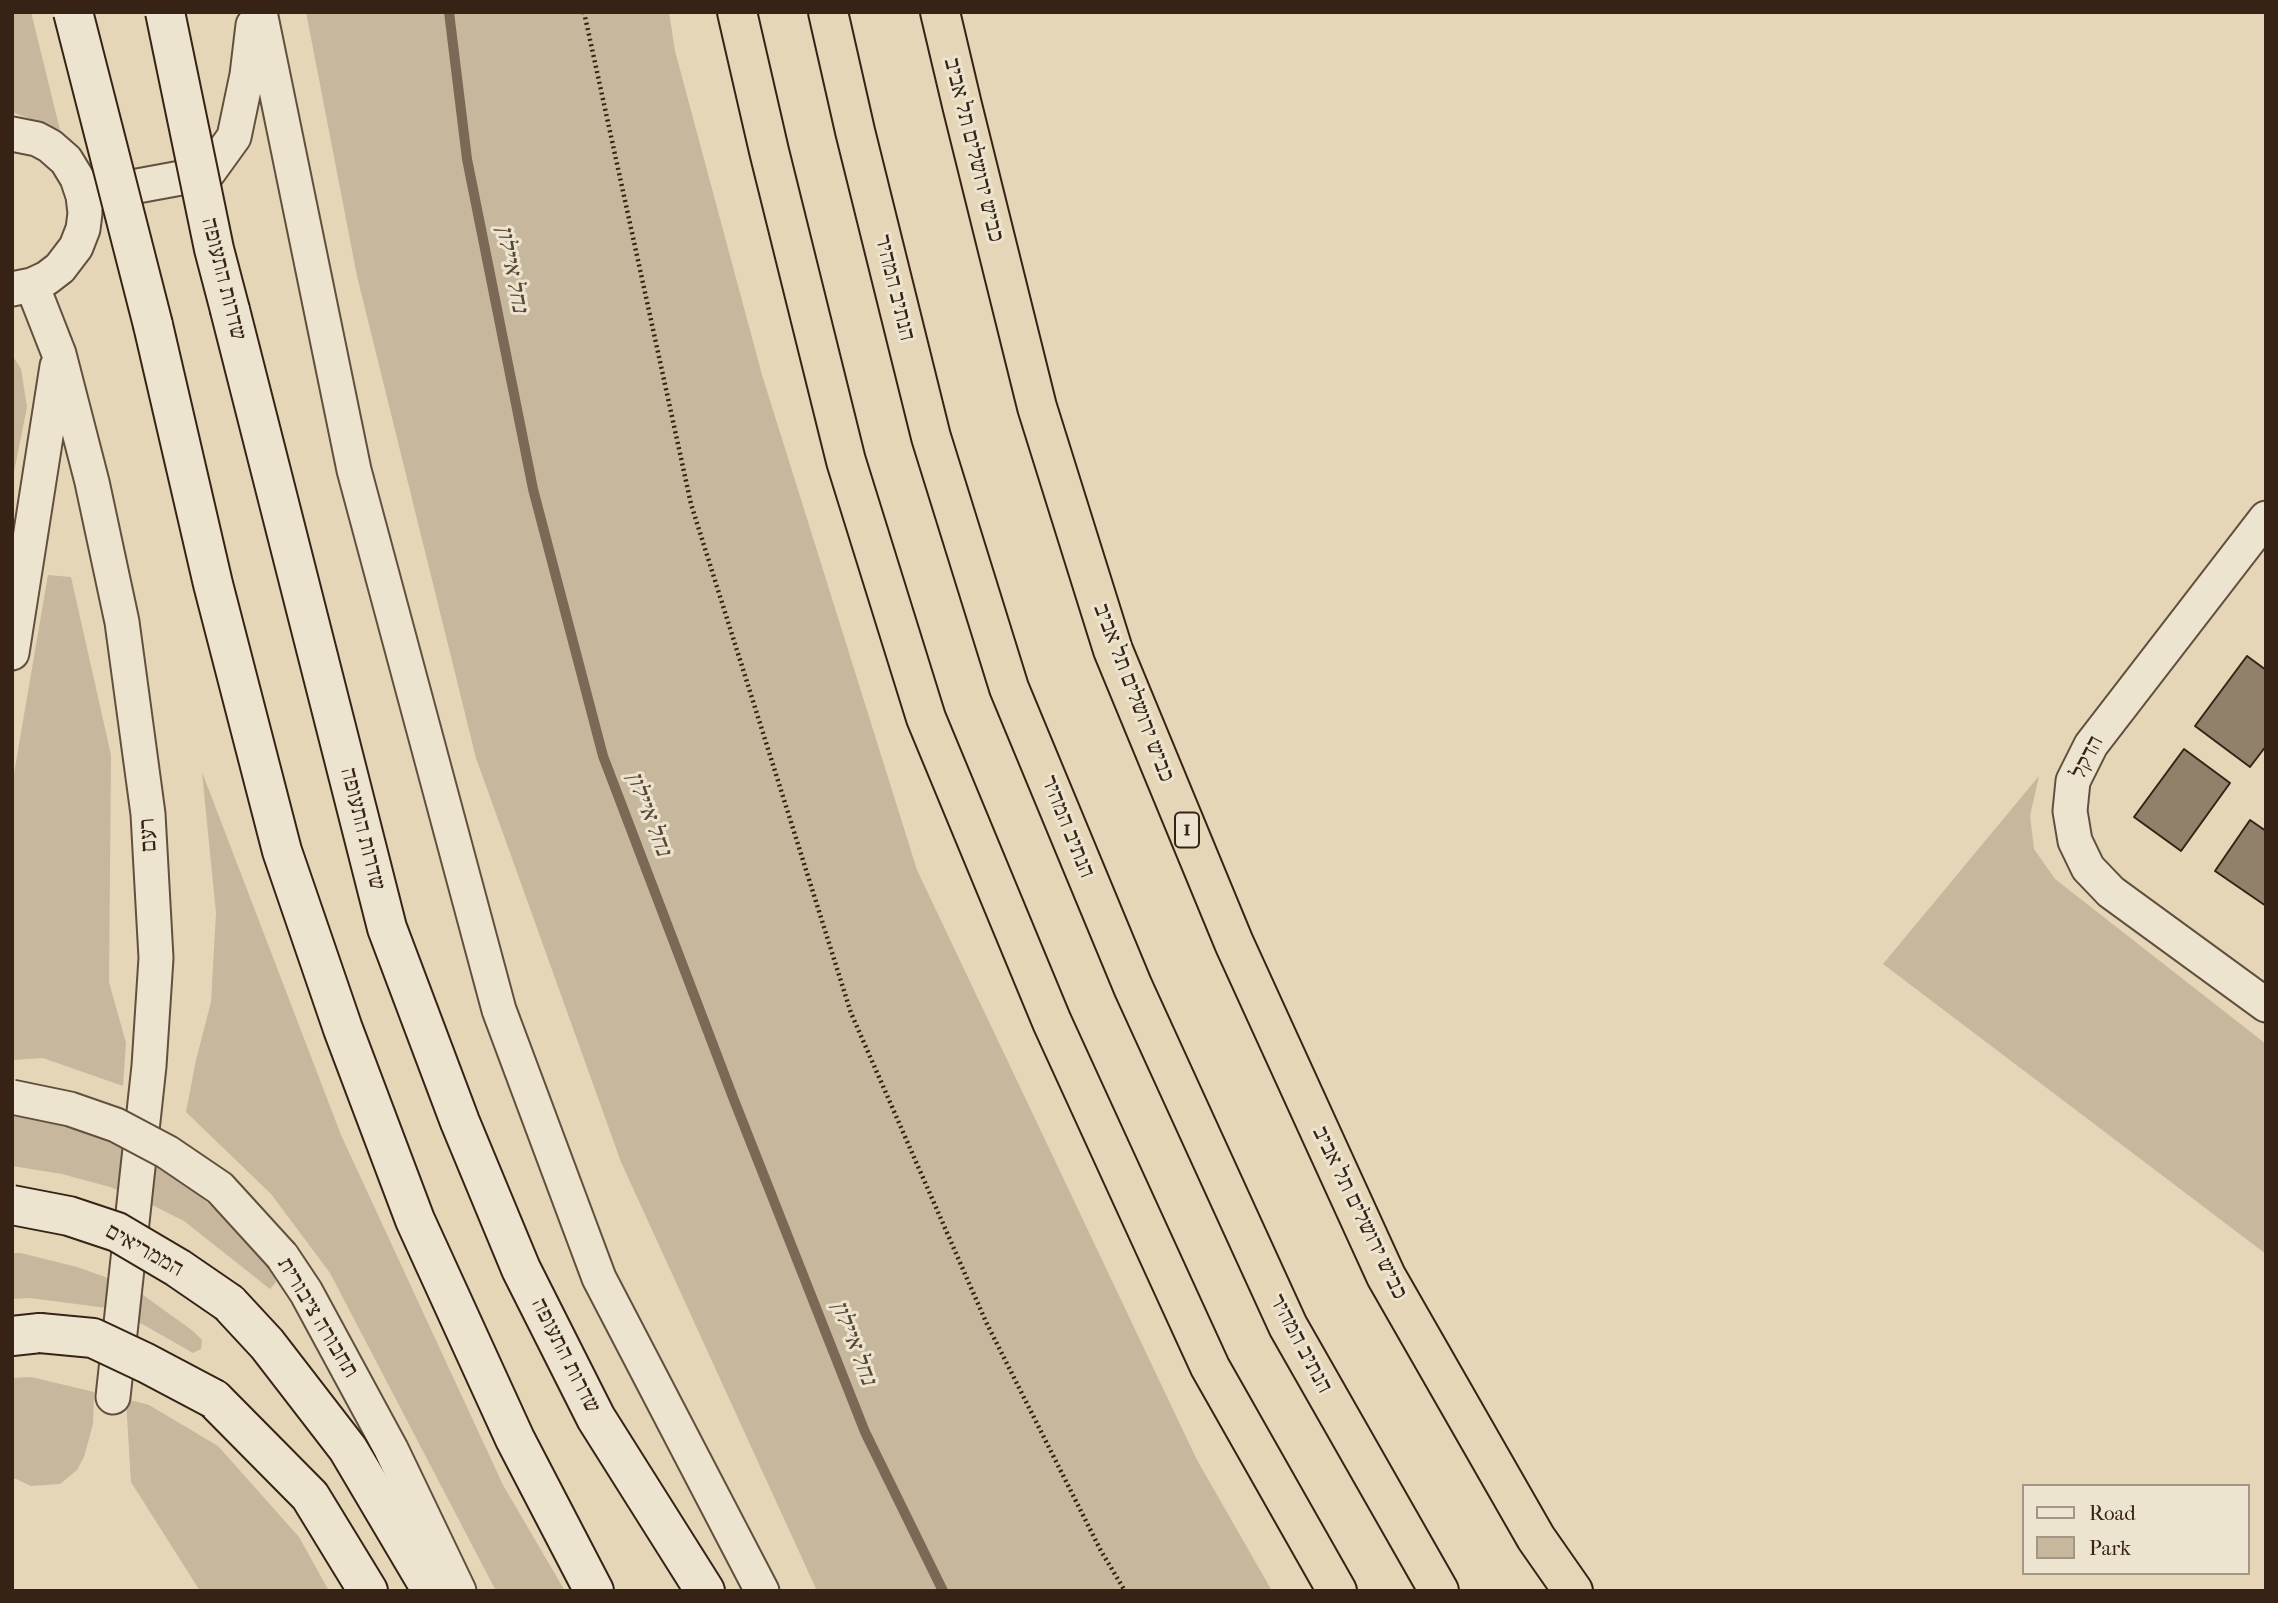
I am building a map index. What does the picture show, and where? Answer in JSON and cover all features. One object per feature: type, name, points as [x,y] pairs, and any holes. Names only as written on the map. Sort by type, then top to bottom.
[{"type":"highway","points":[[737,12],[846,461],[926,718],[1052,1022],[1210,1367],[1338,1591]]},
{"type":"highway","name":"הנתיב המהיר","points":[[828,12],[932,437],[1009,688],[1133,987],[1288,1326],[1439,1591]]},
{"type":"highway","name":"כביש ירושלים תל אביב","points":[[940,12],[1037,407],[1113,650],[1234,943],[1386,1276],[1536,1538],[1573,1591]]},
{"type":"main road","points":[[73,12],[153,325],[213,584],[282,852],[343,1029],[415,1220],[515,1438],[594,1591]]},
{"type":"main road","name":"שדרות התעופה","points":[[164,12],[214,249],[392,941],[460,1122],[521,1269],[596,1418],[705,1591]]},
{"type":"main road","name":"הממריאים","points":[[12,1205],[69,1216],[117,1232],[178,1268],[229,1303],[267,1343],[348,1449],[432,1591]]},
{"type":"main road","points":[[26,1335],[93,1338],[214,1399],[310,1496],[368,1591]]},
{"type":"street","points":[[83,196],[208,173],[234,137],[247,75],[254,12]]},
{"type":"street","points":[[260,12],[354,470],[499,1010],[599,1278],[762,1591]]},
{"type":"street","points":[[12,134],[37,139],[50,146],[66,160],[77,178],[83,196],[84,221],[76,247],[60,268],[47,278],[22,287]]},
{"type":"street","name":"רעם","points":[[22,287],[59,354],[92,482],[122,622],[148,814],[156,958],[149,1066],[113,1397]]},
{"type":"street","points":[[12,653],[59,354]]},
{"type":"street","name":"הדקל","points":[[2266,518],[2091,745],[2073,781],[2070,811],[2075,841],[2088,869],[2111,892],[2266,1005]]},
{"type":"street","name":"תחבורה ציבורית","points":[[12,1097],[70,1109],[116,1125],[167,1152],[220,1188],[282,1256],[306,1292],[391,1449],[459,1591]]},
{"type":"path","points":[[584,12],[691,504],[851,1013],[986,1322],[1101,1551],[1125,1591]]},
{"type":"green space","points":[[12,12],[31,12],[60,130],[12,112]]},
{"type":"green space","points":[[306,12],[669,12],[675,51],[762,375],[917,870],[1197,1460],[1272,1591],[817,1591],[621,1162],[476,758],[357,276]]},
{"type":"green space","points":[[12,355],[21,369],[27,407],[12,482]]},
{"type":"green space","points":[[48,575],[71,577],[111,755],[109,982],[126,1043],[123,1086],[43,1058],[12,1060],[12,785]]},
{"type":"green space","points":[[202,772],[341,1135],[503,1485],[565,1591],[496,1591],[330,1273],[271,1194],[186,1112],[211,1002],[216,913]]},
{"type":"green space","points":[[2039,776],[2030,816],[2034,849],[2055,879],[2266,1044],[2266,1254],[1883,964]]},
{"type":"green space","points":[[12,1116],[46,1120],[119,1142],[180,1178],[252,1243],[276,1282],[270,1289],[184,1221],[150,1204],[110,1187],[62,1174],[12,1166]]},
{"type":"green space","points":[[12,1253],[77,1267],[143,1295],[193,1331],[202,1340],[201,1349],[193,1353],[107,1308],[30,1298],[12,1299]]},
{"type":"green space","points":[[31,1377],[94,1392],[93,1424],[84,1457],[77,1470],[60,1484],[31,1486],[12,1479],[12,1378]]},
{"type":"green space","points":[[126,1399],[149,1405],[218,1446],[299,1537],[329,1591],[200,1591],[131,1482]]},
{"type":"building","points":[[2247,656],[2266,670],[2266,746],[2250,767],[2195,726]]},
{"type":"building","points":[[2184,749],[2230,783],[2181,851],[2134,817]]},
{"type":"building","points":[[2250,820],[2266,831],[2266,906],[2215,871]]},
{"type":"waterway","name":"נחל איילון","points":[[449,12],[467,159],[533,489],[603,756],[734,1100],[865,1432],[943,1591]]}]
